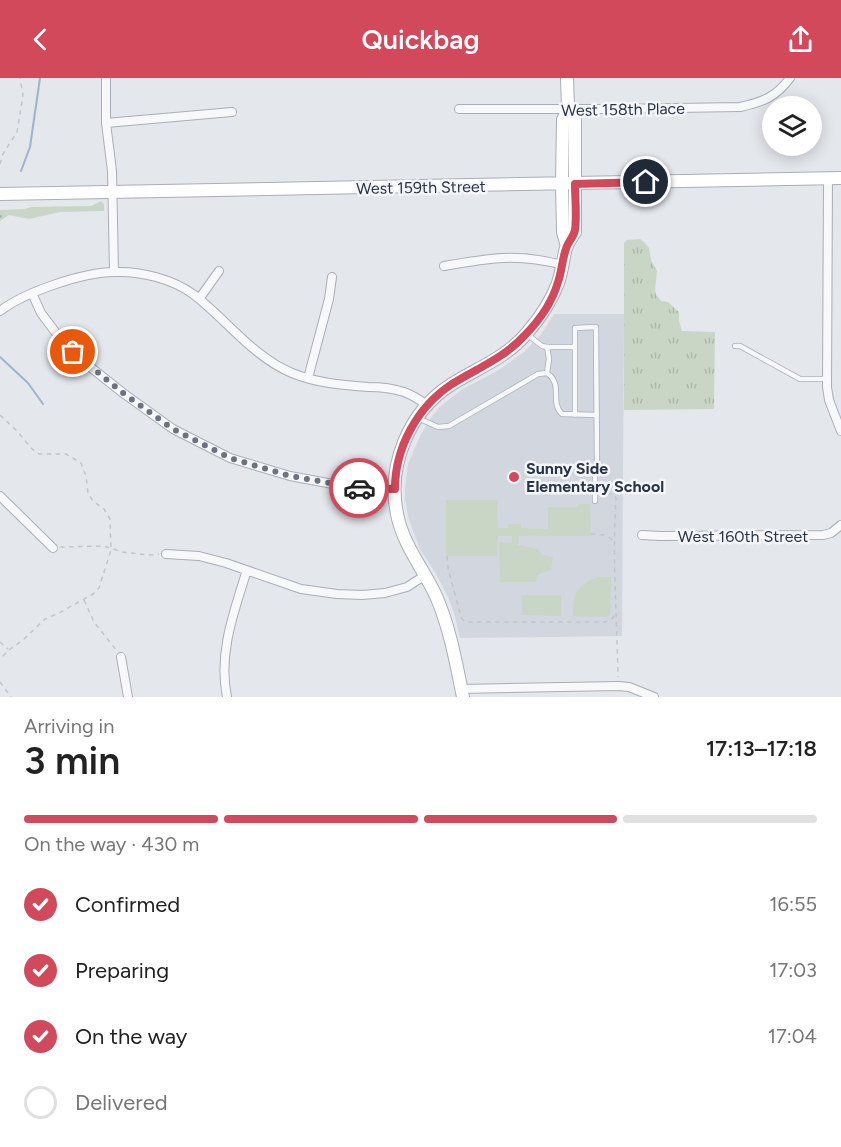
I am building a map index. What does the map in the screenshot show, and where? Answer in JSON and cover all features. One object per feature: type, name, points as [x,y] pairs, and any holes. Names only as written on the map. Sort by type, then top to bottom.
[{"type":"main road","points":[[462,693],[446,622],[436,596],[411,553],[401,530],[395,507],[396,472],[401,450],[411,427],[427,405],[441,391],[501,356],[515,345],[544,313],[558,283],[567,246],[575,232],[568,184],[575,120],[568,109],[567,78]]},
{"type":"main road","name":"West 159th Street","points":[[0,194],[835,178]]},
{"type":"street","points":[[106,78],[106,123],[110,153],[114,272]]},
{"type":"street","name":"West 158th Place","points":[[459,109],[740,107],[768,99],[790,78]]},
{"type":"street","points":[[106,123],[232,112]]},
{"type":"street","points":[[835,178],[828,380],[829,400],[841,431]]},
{"type":"street","points":[[444,266],[490,258],[512,257],[563,265]]},
{"type":"street","points":[[199,299],[219,271]]},
{"type":"street","points":[[0,311],[32,292],[81,277],[114,272],[150,276],[167,281],[199,299],[267,360],[288,372],[331,384],[394,389],[406,392],[427,405]]},
{"type":"street","points":[[308,378],[329,299],[332,276]]},
{"type":"street","points":[[32,292],[41,313],[62,341],[123,393],[173,429],[230,458],[290,476],[354,488],[395,489]]},
{"type":"street","points":[[0,496],[53,548]]},
{"type":"street","name":"West 160th Street","points":[[642,535],[823,535],[831,533],[841,525]]},
{"type":"street","points":[[166,554],[199,556],[301,589],[337,594],[385,593],[407,587],[424,576]]},
{"type":"street","points":[[227,697],[224,683],[224,655],[230,625],[247,570]]},
{"type":"street","points":[[121,657],[128,694]]},
{"type":"street","points":[[462,693],[618,686],[629,687],[654,697]]},
{"type":"lane","points":[[575,415],[574,327],[596,327],[597,468],[595,501]]},
{"type":"lane","points":[[526,334],[542,346],[575,347]]},
{"type":"lane","points":[[735,346],[740,346],[800,379],[828,380]]},
{"type":"lane","points":[[546,373],[549,359],[547,347]]},
{"type":"lane","points":[[417,417],[438,427],[449,426],[538,374],[546,373],[556,382],[558,410],[565,415],[597,415]]},
{"type":"path","points":[[0,164],[3,154],[17,132],[22,95],[20,78]]},
{"type":"path","points":[[0,415],[39,454],[66,454],[81,463],[86,476],[88,493],[93,501],[104,509],[110,519],[111,548],[99,588],[93,594],[45,619],[0,659]]},
{"type":"path","points":[[607,493],[616,496],[614,541],[618,681]]},
{"type":"path","points":[[591,534],[604,536],[614,541]]},
{"type":"path","points":[[53,548],[111,548],[122,552],[166,554]]},
{"type":"path","points":[[447,556],[460,613],[466,622],[605,622],[611,620],[615,613]]},
{"type":"path","points":[[84,599],[94,622],[121,657]]},
{"type":"path","points":[[0,642],[9,650]]},
{"type":"path","points":[[0,682],[11,697]]},
{"type":"shaded area","points":[[554,314],[624,314],[622,636],[460,638],[448,597],[420,549],[409,520],[405,499],[408,464],[420,436],[442,405],[463,389],[499,370],[524,352],[540,336]]},
{"type":"green space","points":[[101,201],[104,204],[104,211],[60,212],[29,219],[9,215],[0,221],[0,210],[91,206]]},
{"type":"green space","points":[[640,239],[649,248],[651,260],[657,271],[656,295],[661,301],[668,302],[679,312],[682,331],[715,332],[714,409],[624,410],[624,243],[627,240]]},
{"type":"green space","points":[[446,500],[497,500],[498,528],[508,528],[508,524],[521,524],[521,528],[548,529],[548,507],[578,507],[578,504],[590,504],[591,536],[519,536],[518,545],[538,549],[542,555],[553,557],[551,570],[537,575],[536,582],[500,582],[499,542],[512,543],[512,536],[498,536],[497,556],[446,556]]},
{"type":"green space","points":[[598,577],[611,577],[610,615],[607,617],[573,616],[577,591],[585,583]]},
{"type":"green space","points":[[522,595],[561,595],[561,616],[522,615]]},
{"type":"waterway","points":[[21,171],[30,147],[40,78]]},
{"type":"waterway","points":[[0,357],[28,383],[43,404]]},
{"type":"way so far","points":[[73,352],[123,393],[173,429],[230,458],[290,476],[359,488]]},
{"type":"place","name":"Sunny Side Elementary School","points":[[514,477]]},
{"type":"route","points":[[359,488],[395,489],[401,450],[411,427],[427,405],[441,391],[485,366],[515,345],[544,313],[558,283],[567,246],[575,232],[575,184],[646,182]]}]
